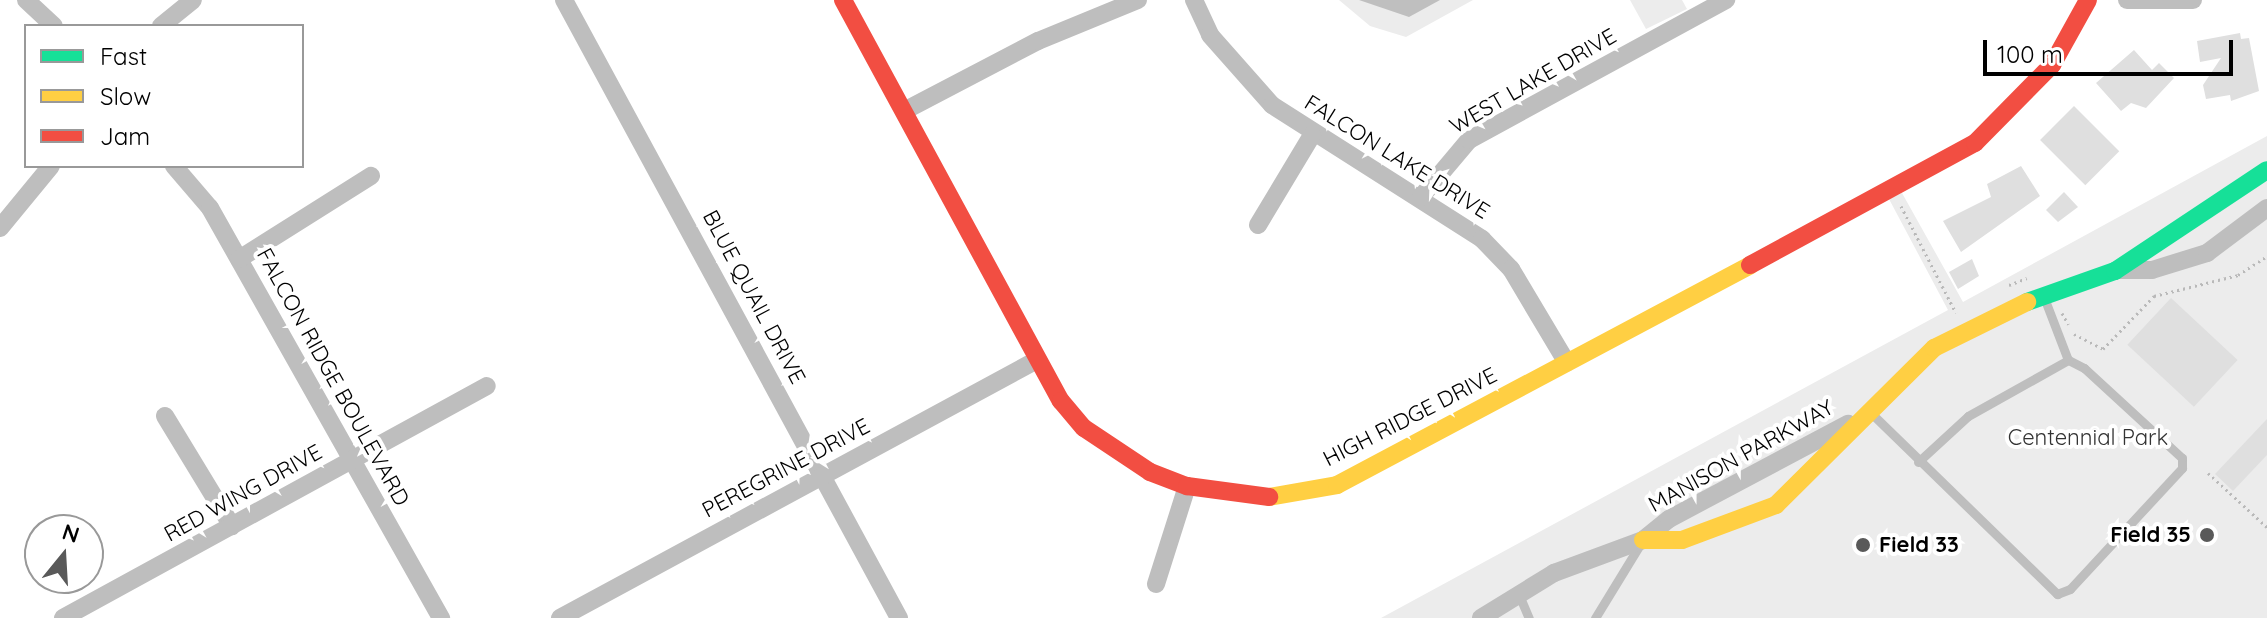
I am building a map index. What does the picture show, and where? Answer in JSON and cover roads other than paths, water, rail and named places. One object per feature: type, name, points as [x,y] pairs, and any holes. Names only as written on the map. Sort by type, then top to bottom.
[{"type":"street","points":[[26,0],[52,24]]},
{"type":"street","points":[[163,24],[193,0]]},
{"type":"street","name":"BLUE QUAIL DRIVE","points":[[564,0],[899,618]]},
{"type":"street","name":"HIGH RIDGE DRIVE","points":[[843,0],[1035,361],[1084,428],[1118,455],[1187,486],[1267,497],[1337,485],[1975,143],[2052,65],[2088,0]]},
{"type":"street","points":[[904,111],[1038,41],[1138,0]]},
{"type":"street","name":"FALCON LAKE DRIVE","points":[[1194,0],[1241,75],[1312,135],[1459,220],[1511,269],[1567,363]]},
{"type":"street","name":"WEST LAKE DRIVE","points":[[1421,197],[1469,140],[1726,0]]},
{"type":"street","points":[[2127,0],[2193,0]]},
{"type":"street","points":[[1258,225],[1312,135]]},
{"type":"street","points":[[0,228],[49,168]]},
{"type":"street","name":"FALCON RIDGE BOULEVARD","points":[[176,168],[210,208],[441,618]]},
{"type":"street","name":"MANISON PARKWAY","points":[[1643,540],[1682,540],[1776,505],[1816,471],[1866,413],[1964,329],[2115,271],[2267,170]]},
{"type":"street","points":[[239,259],[371,176]]},
{"type":"street","name":"MANISON PARKWAY","points":[[2115,271],[2152,270],[2207,253],[2267,208]]},
{"type":"street","name":"PEREGRINE DRIVE","points":[[560,618],[1035,361]]},
{"type":"street","name":"RED WING DRIVE","points":[[63,618],[487,386]]},
{"type":"street","name":"MANISON PARKWAY","points":[[1481,618],[1517,592],[1643,540],[1669,519],[1866,413]]},
{"type":"street","points":[[165,416],[232,526]]},
{"type":"street","points":[[1156,584],[1187,486]]},
{"type":"lane","points":[[1866,413],[2057,594],[2070,589],[2182,468],[2182,458],[2084,368],[2068,360],[2049,295]]},
{"type":"lane","points":[[1918,462],[1968,416],[2068,360]]},
{"type":"lane","points":[[1595,618],[1643,540]]},
{"type":"lane","points":[[1517,592],[1529,618]]},
{"type":"place","name":"Field 35","points":[[2207,535]]},
{"type":"place","name":"Field 33","points":[[1863,545]]},
{"type":"park label","name":"Centennial Park","points":[[2088,438]]}]
